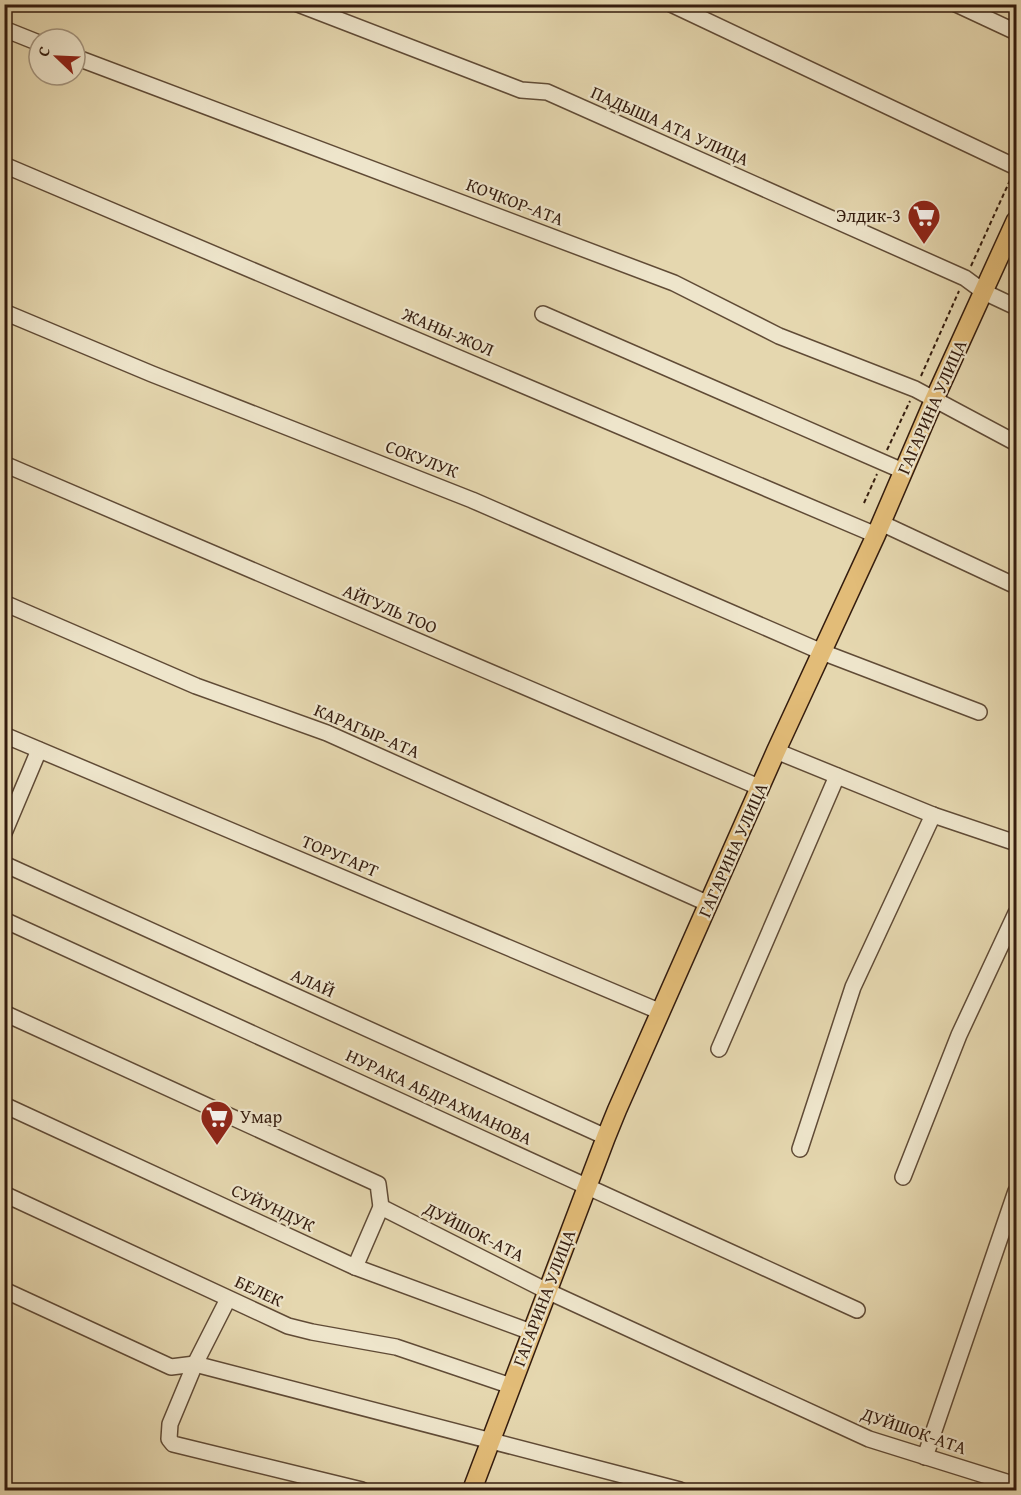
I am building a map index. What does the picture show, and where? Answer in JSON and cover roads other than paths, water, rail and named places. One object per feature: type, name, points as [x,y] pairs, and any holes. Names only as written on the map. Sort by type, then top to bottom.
[{"type":"main road","name":"ГАГАРИНА УЛИЦА","points":[[472,1491],[606,1137],[776,752],[1017,220]]},
{"type":"street","name":"ПАДЫША АТА УЛИЦА","points":[[298,4],[521,90],[547,92],[965,278],[984,292],[1017,308]]},
{"type":"street","points":[[671,4],[1014,171]]},
{"type":"street","points":[[956,4],[1017,32]]},
{"type":"street","points":[[4,29],[27,38]]},
{"type":"street","name":"КОЧКОР-АТА","points":[[87,62],[674,283],[779,336],[915,389],[1017,443]]},
{"type":"street","name":"ЖАНЫ-ЖОЛ","points":[[4,165],[1017,586]]},
{"type":"street","name":"СОКУЛУК","points":[[4,312],[152,375],[472,500],[822,652],[979,712]]},
{"type":"street","points":[[543,314],[903,471]]},
{"type":"street","name":"АЙГУЛЬ ТОО","points":[[4,464],[761,788]]},
{"type":"street","name":"КАРАГЫР-АТА","points":[[4,603],[196,686],[327,733],[709,904]]},
{"type":"street","name":"ТОРУГАРТ","points":[[6,741],[39,750],[661,1012]]},
{"type":"street","points":[[4,833],[39,750]]},
{"type":"street","points":[[776,752],[933,815],[1017,843]]},
{"type":"street","points":[[719,1049],[837,776]]},
{"type":"street","points":[[800,1149],[853,987],[933,815]]},
{"type":"street","name":"АЛАЙ","points":[[4,864],[606,1137]]},
{"type":"street","points":[[903,1177],[959,1035],[1017,913]]},
{"type":"street","name":"НУРАКА АБДРАХМАНОВА","points":[[4,920],[857,1310]]},
{"type":"street","points":[[4,1012],[378,1184],[381,1208],[355,1267]]},
{"type":"street","name":"СУЙУНДУК","points":[[4,1105],[355,1267],[531,1332]]},
{"type":"street","points":[[925,1457],[1017,1191]]},
{"type":"street","name":"БЕЛЕК","points":[[4,1194],[288,1326],[396,1347],[511,1386]]},
{"type":"street","name":"ДУЙШОК-АТА","points":[[381,1208],[547,1291],[869,1438],[1017,1485]]},
{"type":"street","points":[[4,1290],[171,1367],[195,1364],[680,1491]]},
{"type":"street","points":[[228,1299],[195,1364],[171,1424],[169,1439],[173,1444],[362,1491]]},
{"type":"place","name":"Элдик-3","points":[[924,245]]},
{"type":"place","name":"Умар","points":[[217,1146]]}]
